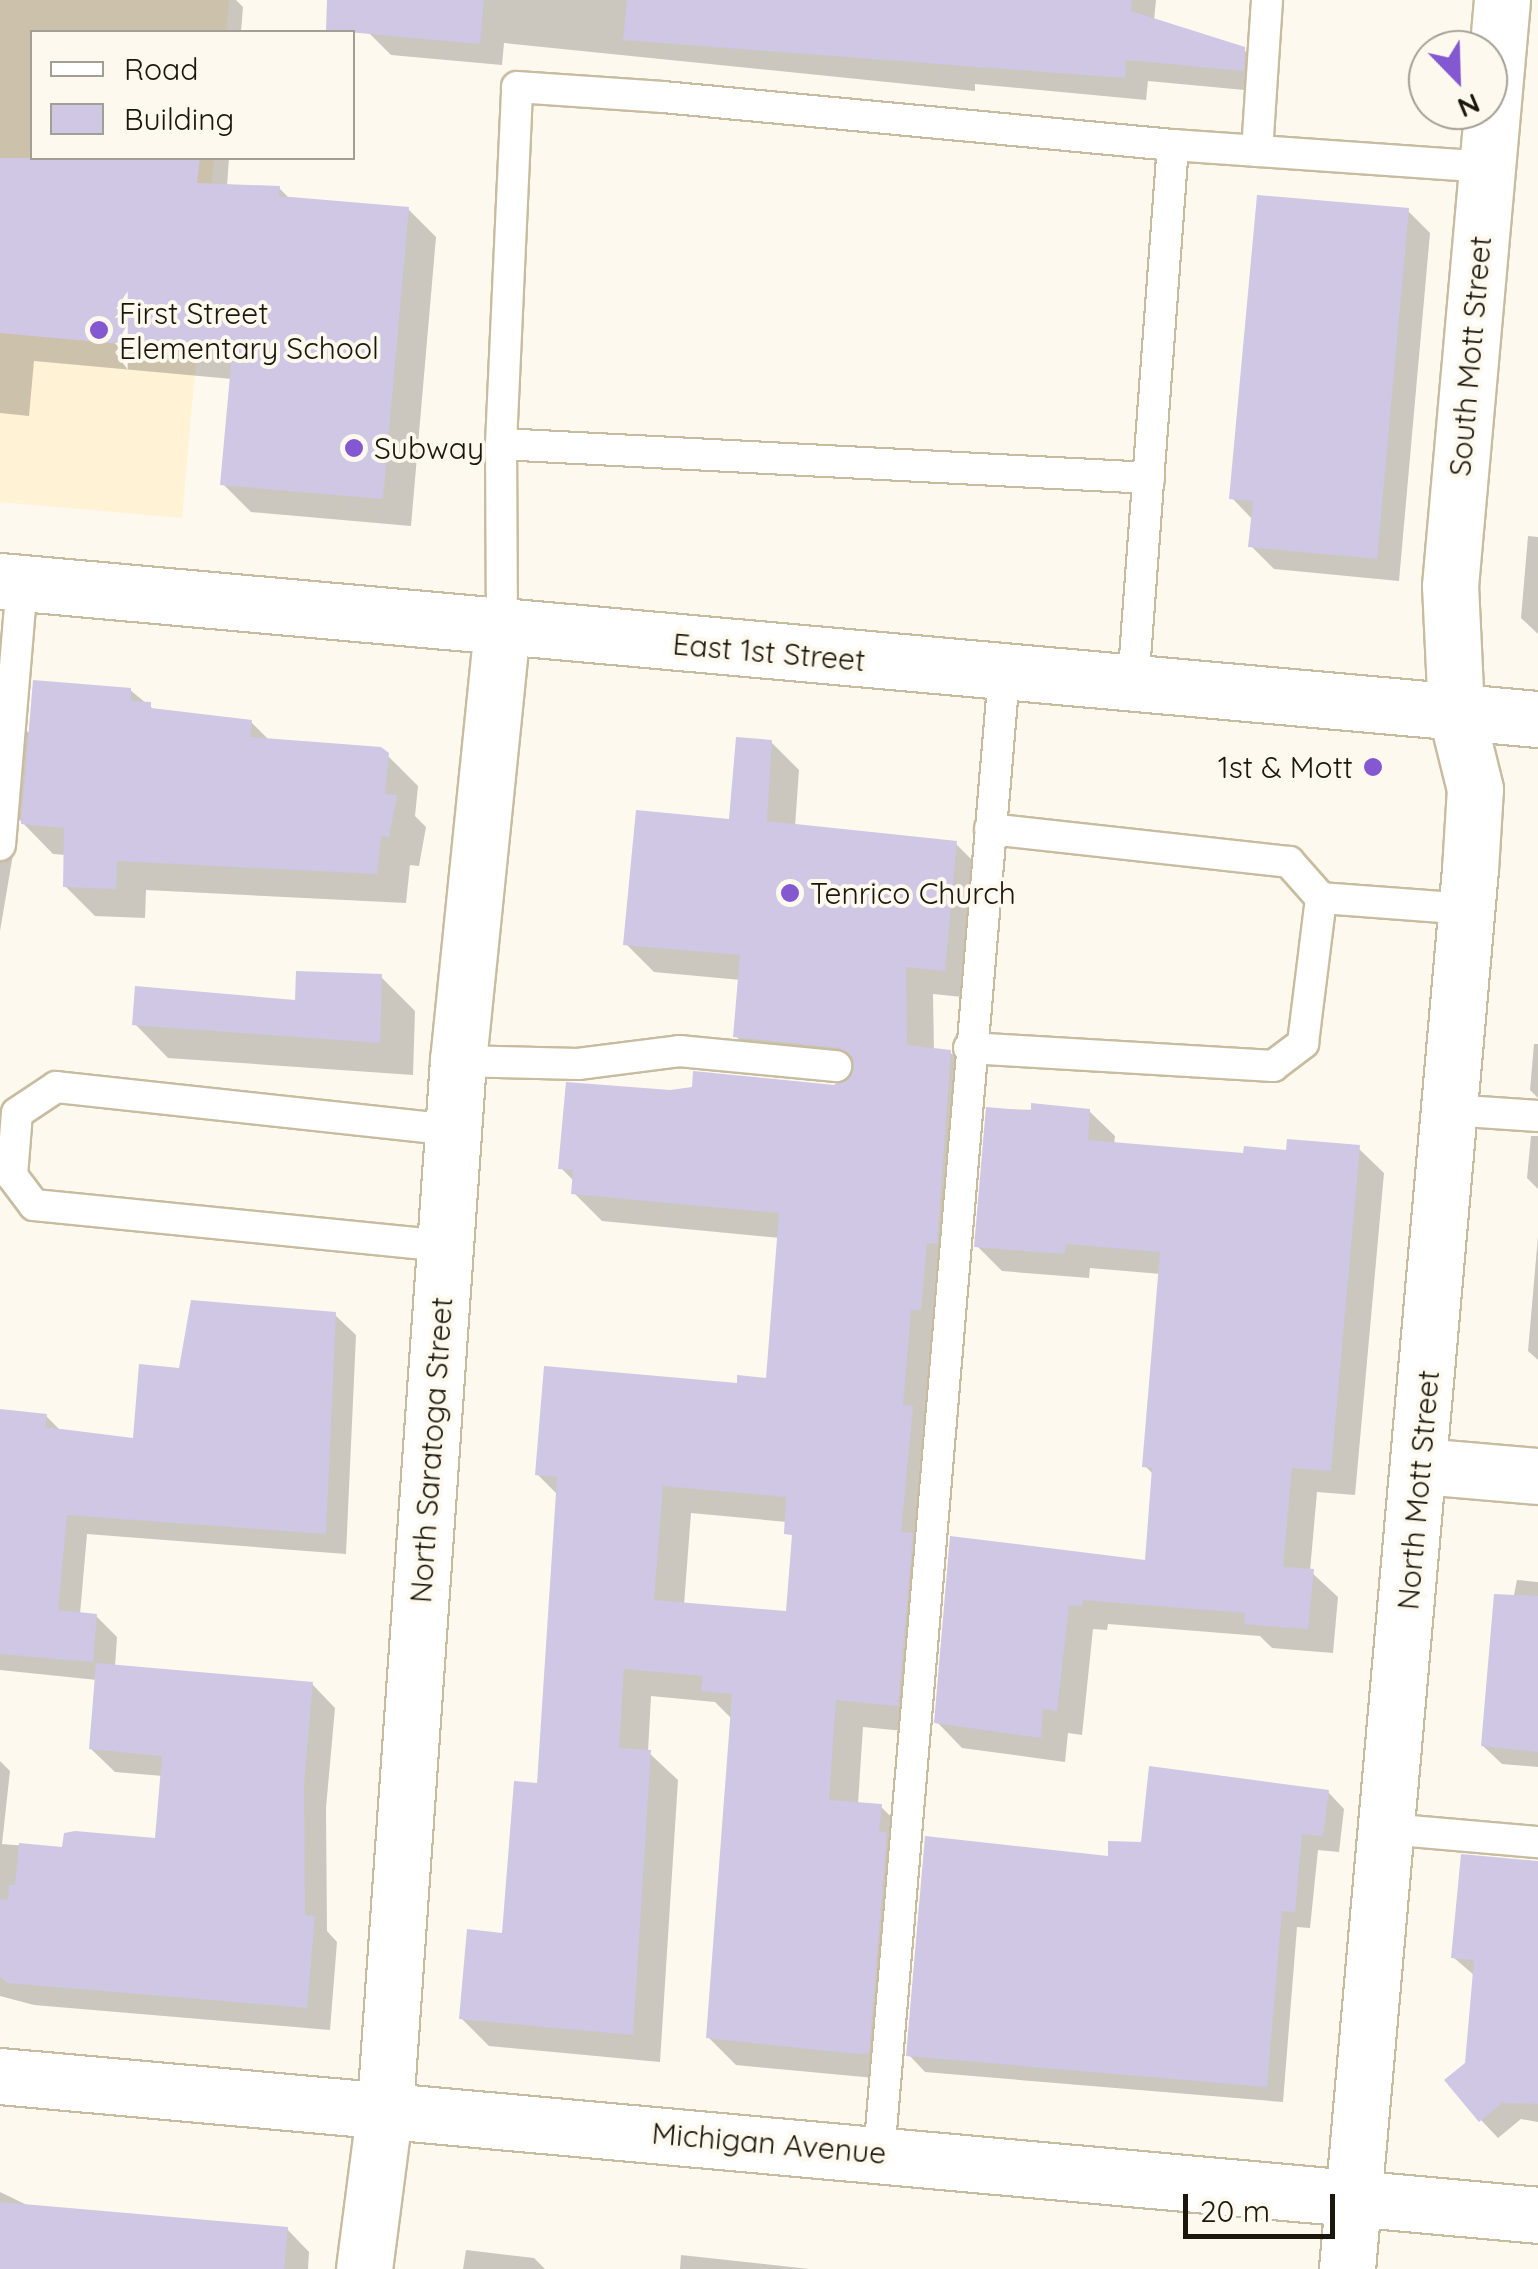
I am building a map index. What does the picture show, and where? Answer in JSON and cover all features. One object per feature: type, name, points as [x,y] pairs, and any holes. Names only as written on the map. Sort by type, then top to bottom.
[{"type":"street","name":"South Mott Street","points":[[1456,712],[1450,586],[1502,0]]},
{"type":"street","name":"East 1st Street","points":[[11,582],[502,631],[1538,719]]},
{"type":"street","name":"North Saratoga Street","points":[[364,2269],[385,2107],[458,1061],[502,631]]},
{"type":"street","name":"North Mott Street","points":[[1348,2269],[1421,1466],[1475,789],[1456,712]]},
{"type":"street","points":[[1421,1466],[1538,1476]]},
{"type":"street","name":"Michigan Avenue","points":[[0,2076],[385,2107],[1538,2215]]},
{"type":"lane","points":[[1257,152],[1266,0]]},
{"type":"lane","points":[[502,631],[501,444],[517,87],[1257,152],[1486,167]]},
{"type":"lane","points":[[1133,684],[1173,145]]},
{"type":"lane","points":[[501,444],[1148,478]]},
{"type":"lane","points":[[0,846],[11,582]]},
{"type":"lane","points":[[879,2154],[969,1048],[1004,674]]},
{"type":"lane","points":[[990,830],[1290,862],[1322,898],[1466,909]]},
{"type":"lane","points":[[969,1048],[1273,1066],[1303,1042],[1322,898]]},
{"type":"lane","points":[[458,1061],[562,1065],[679,1051],[836,1066]]},
{"type":"lane","points":[[445,1246],[34,1205],[12,1176],[13,1160],[17,1113],[56,1087],[453,1130]]},
{"type":"lane","points":[[1450,1110],[1538,1116]]},
{"type":"lane","points":[[1388,1829],[1538,1842]]},
{"type":"shaded area","name":"First Street Elementary School","points":[[0,0],[229,0],[226,30],[30,30],[30,160],[214,160],[182,518],[0,502]]},
{"type":"building","points":[[327,0],[484,0],[480,44],[326,30]]},
{"type":"building","points":[[627,0],[1132,0],[1131,11],[1245,47],[1244,71],[1126,60],[1125,78],[623,40]]},
{"type":"building","points":[[0,158],[200,160],[197,183],[280,186],[279,196],[409,207],[383,499],[220,485],[232,354],[0,333]]},
{"type":"building","points":[[1257,195],[1409,208],[1377,559],[1248,547],[1253,501],[1229,499]]},
{"type":"building","points":[[33,680],[131,688],[131,701],[151,702],[151,708],[252,720],[250,737],[381,747],[389,753],[385,794],[397,795],[389,837],[381,836],[377,874],[117,861],[116,889],[63,887],[64,828],[21,824]]},
{"type":"building","points":[[736,737],[772,740],[767,821],[957,841],[945,971],[906,967],[907,1045],[951,1050],[937,1244],[927,1243],[921,1310],[911,1310],[903,1405],[913,1406],[901,1532],[913,1533],[898,1706],[836,1700],[829,1800],[882,1804],[879,1832],[887,1832],[869,2053],[706,2038],[732,1694],[701,1691],[703,1676],[624,1669],[619,1748],[651,1750],[633,2035],[459,2019],[467,1929],[502,1933],[514,1781],[537,1783],[557,1477],[535,1475],[544,1366],[737,1383],[737,1375],[766,1378],[779,1213],[571,1194],[573,1170],[558,1169],[566,1082],[670,1090],[692,1087],[693,1071],[834,1085],[854,1069],[853,1057],[839,1048],[733,1037],[740,955],[623,945],[636,810],[729,819]],"holes":[[[663,1486],[786,1497],[784,1534],[792,1535],[786,1611],[654,1600]]]},
{"type":"building","points":[[296,971],[382,974],[380,1043],[132,1025],[135,986],[295,1000]]},
{"type":"building","points":[[1031,1103],[1090,1109],[1088,1140],[1243,1153],[1244,1146],[1286,1150],[1287,1139],[1360,1145],[1331,1471],[1292,1468],[1283,1567],[1314,1569],[1308,1629],[1244,1624],[1245,1613],[1083,1600],[1082,1606],[1069,1605],[1057,1711],[1043,1709],[1041,1738],[934,1723],[950,1536],[1145,1560],[1152,1468],[1142,1467],[1160,1252],[1066,1244],[1064,1254],[974,1247],[986,1107],[1031,1111]]},
{"type":"building","points":[[191,1300],[336,1312],[326,1534],[67,1515],[58,1610],[97,1614],[93,1662],[0,1654],[0,1409],[47,1414],[45,1427],[133,1438],[139,1364],[179,1368]]},
{"type":"building","points":[[1494,1594],[1538,1596],[1538,1752],[1481,1746]]},
{"type":"building","points":[[96,1663],[313,1682],[304,1784],[305,1915],[315,1916],[307,2008],[8,1983],[0,1977],[0,1899],[8,1900],[9,1885],[15,1885],[19,1843],[62,1847],[64,1833],[75,1831],[155,1838],[162,1756],[89,1749]]},
{"type":"building","points":[[1149,1766],[1329,1790],[1323,1836],[1302,1834],[1295,1912],[1282,1911],[1267,2087],[906,2056],[925,1836],[1108,1856],[1108,1841],[1141,1842]]},
{"type":"building","points":[[1461,1854],[1538,1861],[1538,2104],[1502,2103],[1479,2122],[1444,2080],[1465,2063],[1474,1960],[1451,1958]]},
{"type":"building","points":[[0,2202],[288,2227],[284,2269],[0,2269]]},
{"type":"place","name":"First Street Elementary School","points":[[99,330]]},
{"type":"place","name":"Subway","points":[[354,448]]},
{"type":"place","name":"1st & Mott","points":[[1373,767]]},
{"type":"place","name":"Tenrico Church","points":[[790,893]]}]
